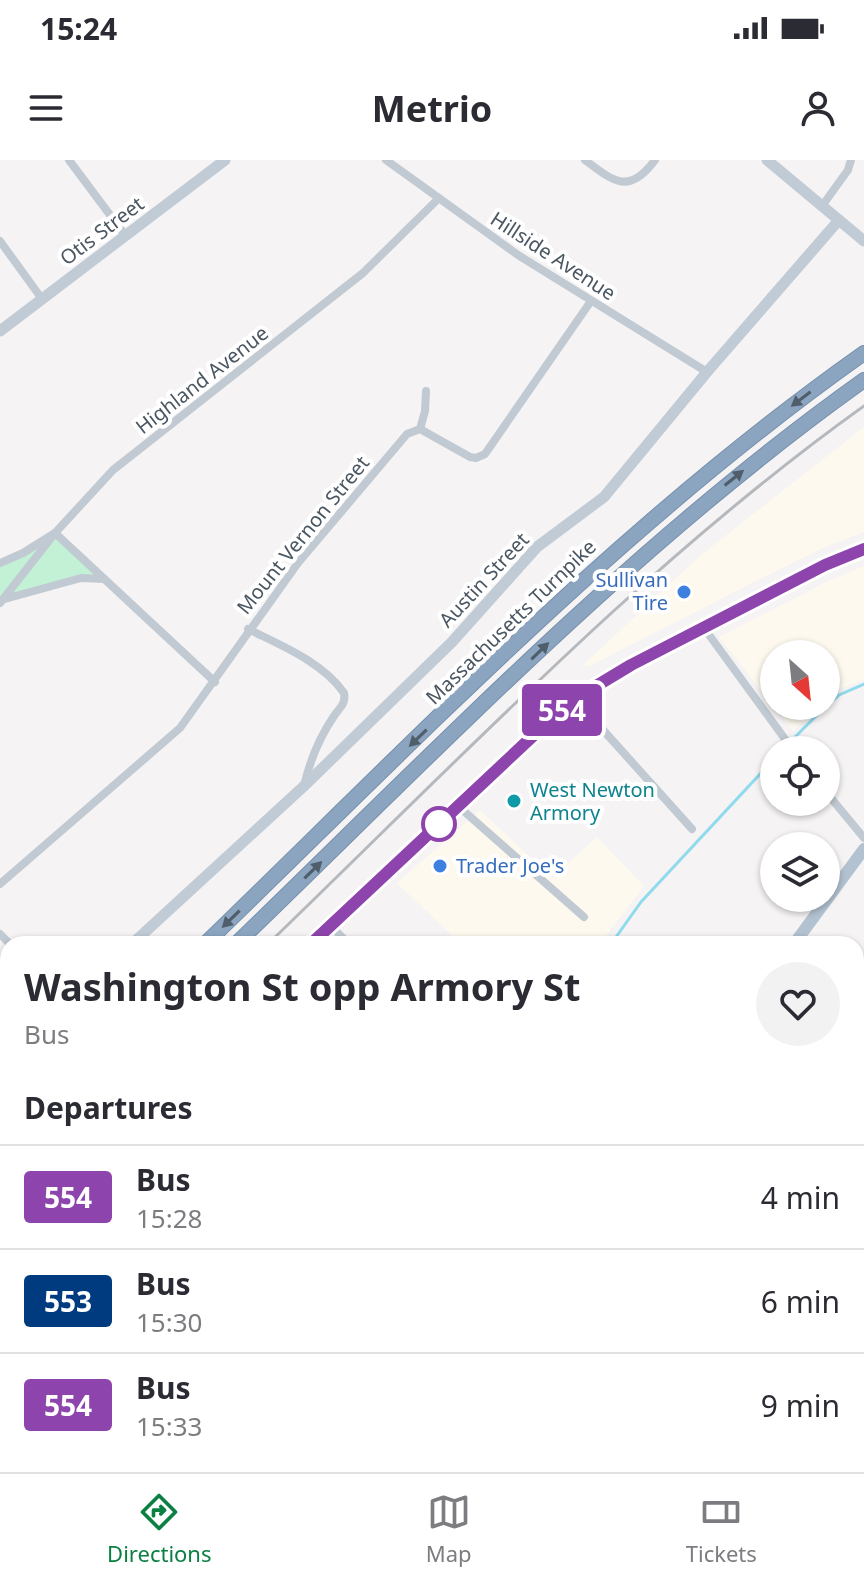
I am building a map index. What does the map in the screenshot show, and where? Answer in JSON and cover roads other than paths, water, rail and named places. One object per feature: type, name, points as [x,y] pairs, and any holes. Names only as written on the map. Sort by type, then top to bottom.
[{"type":"highway","name":"Massachusetts Turnpike","points":[[213,936],[610,555],[730,453],[864,353]]},
{"type":"highway","name":"Massachusetts Turnpike","points":[[244,936],[603,591],[713,495],[864,380]]},
{"type":"main road","name":"Otis Street","points":[[0,331],[225,160]]},
{"type":"main road","points":[[767,160],[863,238]]},
{"type":"main road","name":"Austin Street","points":[[141,936],[303,787],[467,626],[537,547],[604,497],[839,220]]},
{"type":"main road","points":[[319,936],[578,697],[612,675],[825,565],[864,549]]},
{"type":"main road","points":[[800,936],[864,849]]},
{"type":"street","points":[[69,160],[125,235]]},
{"type":"street","name":"Hillside Avenue","points":[[386,160],[518,255],[707,372]]},
{"type":"street","points":[[585,160],[610,179],[622,183],[642,175],[655,160]]},
{"type":"street","points":[[822,206],[848,170],[851,160]]},
{"type":"street","name":"Highland Avenue","points":[[0,601],[55,533],[113,470],[363,273],[439,198]]},
{"type":"street","points":[[0,241],[42,299]]},
{"type":"street","points":[[426,391],[420,429],[470,457],[485,454],[591,301]]},
{"type":"street","name":"Mount Vernon Street","points":[[0,884],[168,740],[215,682],[248,629],[298,563],[407,434],[420,429]]},
{"type":"street","points":[[0,563],[55,533],[215,682]]},
{"type":"street","points":[[0,601],[81,578],[105,579]]},
{"type":"street","points":[[704,628],[783,736]]},
{"type":"street","points":[[248,629],[313,665],[344,693],[342,706],[310,760],[303,787]]},
{"type":"street","points":[[578,697],[604,731],[692,829]]},
{"type":"street","points":[[458,806],[584,917]]},
{"type":"street","points":[[840,809],[864,838]]},
{"type":"street","points":[[330,925],[341,936]]},
{"type":"waterway","points":[[840,695],[864,684]]},
{"type":"waterway","points":[[796,736],[812,720]]},
{"type":"waterway","points":[[617,936],[641,902],[760,774]]},
{"type":"railway","points":[[276,936],[630,596],[784,466],[864,406]]},
{"type":"place","name":"Sullivan Tire","points":[[684,592]]},
{"type":"place","name":"West Newton Armory","points":[[514,801]]},
{"type":"place","name":"Trader Joe's","points":[[440,866]]}]
